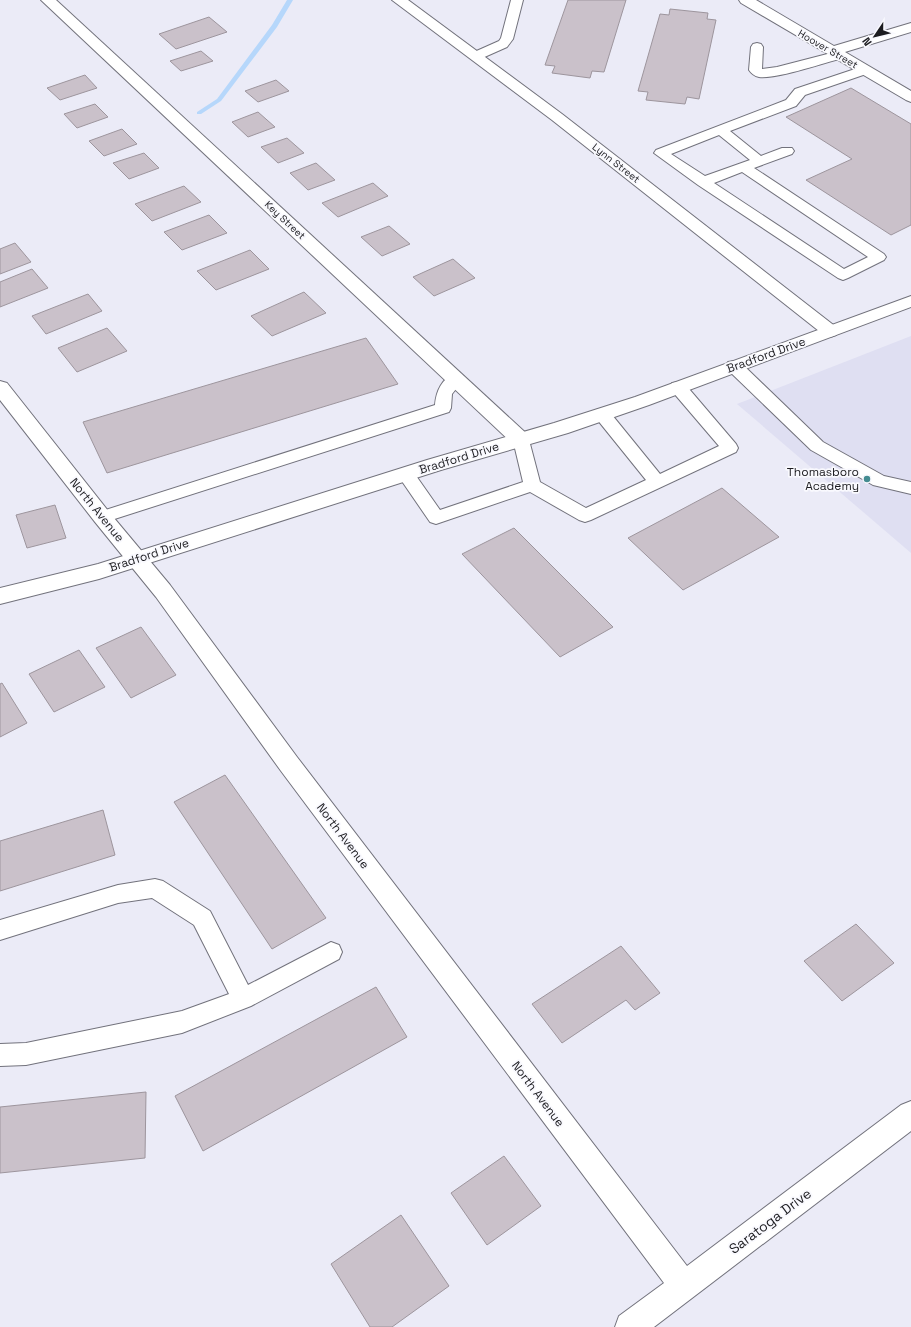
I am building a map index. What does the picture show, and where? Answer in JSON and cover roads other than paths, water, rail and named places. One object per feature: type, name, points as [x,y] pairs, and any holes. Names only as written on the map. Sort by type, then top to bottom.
[{"type":"street","name":"Key Street","points":[[48,0],[521,440]]},
{"type":"street","name":"Lynn Street","points":[[401,0],[563,122],[830,331]]},
{"type":"street","name":"Hoover Street","points":[[746,0],[911,97]]},
{"type":"street","points":[[836,53],[911,27]]},
{"type":"street","name":"Bradford Drive","points":[[0,596],[99,571],[602,414],[911,301]]},
{"type":"street","name":"North Avenue","points":[[0,387],[102,517],[163,591],[294,770],[684,1286]]},
{"type":"street","name":"Saratoga Drive","points":[[630,1327],[911,1114]]},
{"type":"lane","points":[[476,56],[503,44],[507,39],[517,0]]},
{"type":"lane","points":[[757,47],[754,70],[759,73],[777,71],[836,53]]},
{"type":"lane","points":[[743,167],[879,257],[843,275],[661,153],[791,103],[800,92],[864,70]]},
{"type":"lane","points":[[721,130],[759,161]]},
{"type":"lane","points":[[703,182],[787,151]]},
{"type":"lane","points":[[734,366],[817,446],[878,481],[911,488]]},
{"type":"lane","points":[[102,517],[443,408],[444,393],[456,379]]},
{"type":"lane","points":[[521,440],[532,485],[585,516],[730,448],[678,387]]},
{"type":"lane","points":[[602,414],[657,482]]},
{"type":"lane","points":[[406,474],[436,518],[532,485]]},
{"type":"lane","points":[[0,930],[118,894],[155,888],[202,918],[243,1000]]},
{"type":"lane","points":[[0,1055],[26,1054],[182,1022],[243,1000],[331,952]]},
{"type":"waterway","points":[[199,113],[219,100],[275,26],[290,0]]},
{"type":"place","name":"Thomasboro Academy","points":[[867,479]]}]
